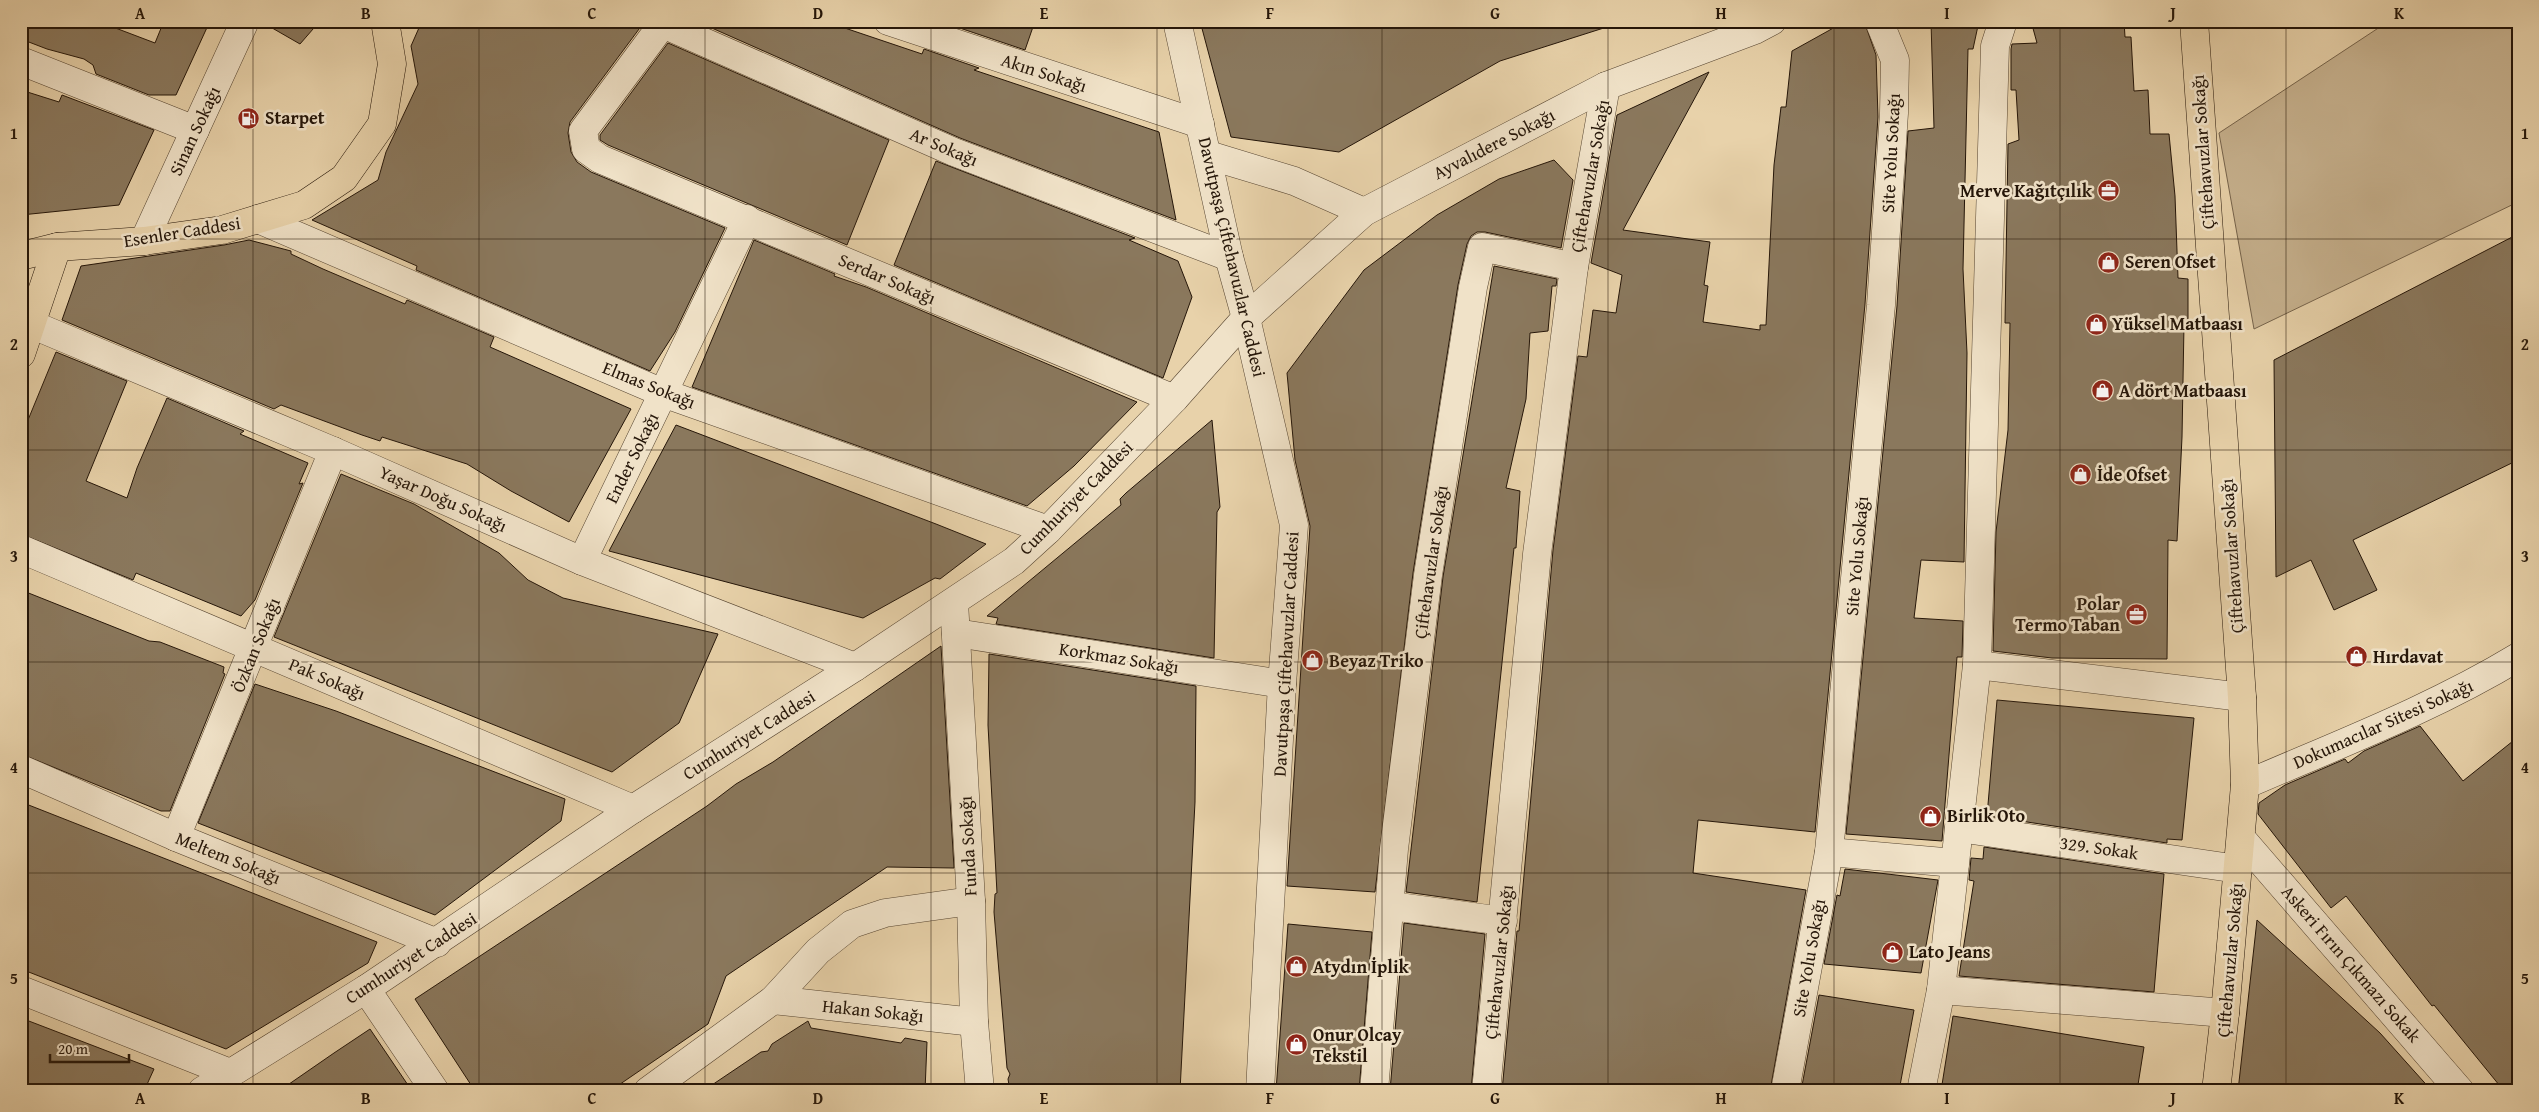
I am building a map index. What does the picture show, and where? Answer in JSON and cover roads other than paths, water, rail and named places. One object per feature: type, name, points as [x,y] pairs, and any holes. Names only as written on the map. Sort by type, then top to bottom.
[{"type":"main road","name":"Esenler Caddesi","points":[[21,256],[57,246],[144,241],[222,230],[304,205],[344,178],[382,124],[392,64],[385,21]]},
{"type":"main road","name":"Çiftehavuzlar Sokağı","points":[[2194,21],[2242,697],[2245,785],[2225,1013],[2216,1091]]},
{"type":"main road","points":[[21,354],[27,318],[57,246]]},
{"type":"street","name":"Sinan Sokağı","points":[[144,241],[246,21]]},
{"type":"street","name":"Akın Sokağı","points":[[888,21],[1200,124]]},
{"type":"street","name":"Davutpaşa Çiftehavuzlar Caddesi","points":[[1177,21],[1229,257],[1246,318],[1294,525],[1282,684],[1260,1091]]},
{"type":"street","name":"Ayvalıdere Sokağı","points":[[1246,318],[1364,212],[1606,86],[1772,21]]},
{"type":"street","name":"Site Yolu Sokağı","points":[[1785,1091],[1829,852],[1881,305],[1896,60],[1879,21]]},
{"type":"street","points":[[1921,1091],[1941,990],[1977,665],[1996,46],[2003,21]]},
{"type":"street","name":"Serdar Sokağı","points":[[664,22],[583,131],[586,149],[600,159],[1174,399]]},
{"type":"street","name":"Ar Sokağı","points":[[664,22],[954,152],[1229,257]]},
{"type":"street","points":[[21,61],[195,130]]},
{"type":"street","name":"Çiftehavuzlar Sokağı","points":[[1486,1091],[1537,554],[1574,267],[1606,86]]},
{"type":"street","points":[[1208,155],[1294,181],[1364,212]]},
{"type":"street","name":"Elmas Sokağı","points":[[258,219],[663,393],[1048,530]]},
{"type":"street","name":"Ender Sokağı","points":[[582,561],[747,219]]},
{"type":"street","name":"Çiftehavuzlar Sokağı","points":[[1374,1091],[1391,906],[1394,849],[1428,575],[1473,288],[1482,247],[1574,267]]},
{"type":"street","name":"Yaşar Doğu Sokağı","points":[[27,318],[582,561],[855,667]]},
{"type":"street","name":"Cumhuriyet Caddesi","points":[[202,1091],[366,989],[633,809],[855,667],[1014,561],[1048,530],[1174,399],[1246,318]]},
{"type":"street","name":"Özkan Sokağı","points":[[176,837],[255,648],[333,451]]},
{"type":"street","name":"Pak Sokağı","points":[[21,550],[633,809]]},
{"type":"street","name":"Funda Sokağı","points":[[954,602],[971,901],[974,1022],[980,1091]]},
{"type":"street","name":"Korkmaz Sokağı","points":[[956,632],[1282,684]]},
{"type":"street","name":"Dokumacılar Sitesi Sokağı","points":[[2245,785],[2366,733],[2472,684],[2518,657]]},
{"type":"street","points":[[1977,665],[2242,697]]},
{"type":"street","name":"Meltem Sokağı","points":[[21,769],[176,837],[437,942]]},
{"type":"street","name":"329. Sokak","points":[[1959,828],[2238,869]]},
{"type":"street","name":"Askeri Fırın Çıkmazı Sokak","points":[[2241,838],[2460,1091]]},
{"type":"street","points":[[1829,852],[1955,863]]},
{"type":"street","points":[[648,1091],[773,1000],[818,951],[852,924],[884,912],[971,901]]},
{"type":"street","points":[[1391,906],[1503,920]]},
{"type":"street","points":[[366,989],[435,1091]]},
{"type":"street","points":[[21,990],[230,1073]]},
{"type":"street","points":[[1941,990],[2225,1013]]},
{"type":"street","name":"Hakan Sokağı","points":[[773,1000],[974,1022]]},
{"type":"place","name":"Starpet","points":[[249,118]]},
{"type":"place","name":"Merve Kağıtçılık","points":[[2108,191]]},
{"type":"place","name":"Seren Ofset","points":[[2109,262]]},
{"type":"place","name":"Yüksel Matbaası","points":[[2096,324]]},
{"type":"place","name":"A dört Matbaası","points":[[2103,391]]},
{"type":"place","name":"İde Ofset","points":[[2081,475]]},
{"type":"place","name":"Polar Termo Taban","points":[[2136,614]]},
{"type":"place","name":"Hırdavat","points":[[2357,657]]},
{"type":"place","name":"Beyaz Triko","points":[[1313,661]]},
{"type":"place","name":"Birlik Oto","points":[[1931,816]]},
{"type":"place","name":"Lato Jeans","points":[[1893,952]]},
{"type":"place","name":"Atydın İplik","points":[[1297,967]]},
{"type":"place","name":"Onur Olcay Tekstil","points":[[1297,1045]]}]
